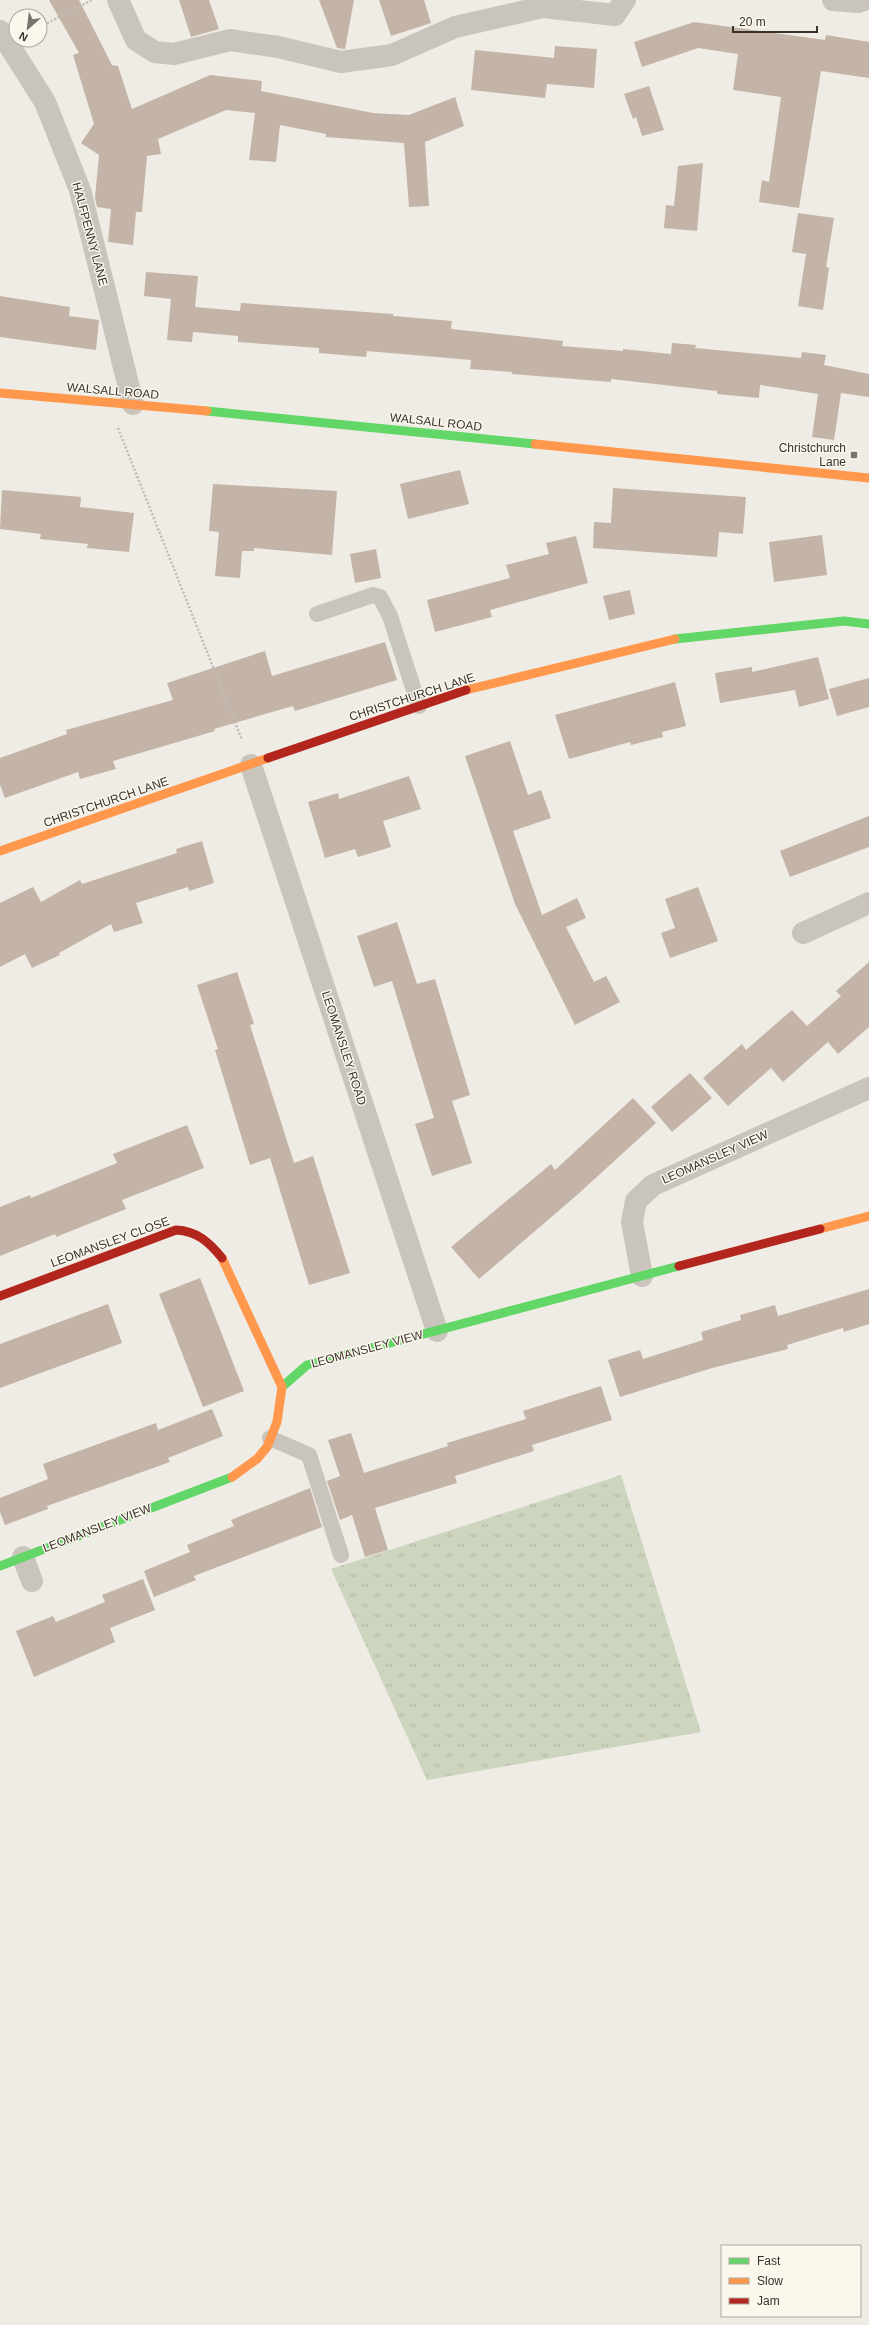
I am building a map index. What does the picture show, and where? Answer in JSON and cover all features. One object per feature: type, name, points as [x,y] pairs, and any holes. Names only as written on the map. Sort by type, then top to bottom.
[{"type":"street","points":[[118,0],[136,40],[155,52],[174,54],[230,40],[278,47],[341,62],[392,55],[455,27],[543,7],[615,15],[625,0]]},
{"type":"street","points":[[833,0],[858,2],[864,0]]},
{"type":"street","name":"HALFPENNY LANE","points":[[0,31],[45,102],[80,190],[133,404]]},
{"type":"street","name":"WALSALL ROAD","points":[[0,393],[133,404],[869,478]]},
{"type":"street","name":"CHRISTCHURCH LANE","points":[[0,851],[251,765],[451,694],[668,640],[844,621],[869,624]]},
{"type":"street","name":"LEOMANSLEY ROAD","points":[[251,765],[437,1331]]},
{"type":"street","points":[[803,933],[869,903]]},
{"type":"street","name":"LEOMANSLEY VIEW","points":[[642,1276],[632,1222],[636,1201],[653,1185],[869,1088]]},
{"type":"street","name":"LEOMANSLEY VIEW","points":[[0,1566],[236,1475],[263,1452],[277,1422],[282,1387],[307,1365],[869,1216]]},
{"type":"street","name":"LEOMANSLEY CLOSE","points":[[0,1296],[176,1230],[190,1230],[212,1245],[223,1259],[282,1387]]},
{"type":"street","points":[[23,1557],[32,1581]]},
{"type":"lane","points":[[316,614],[373,595],[380,598],[390,616],[419,706]]},
{"type":"lane","points":[[270,1438],[309,1455],[341,1555]]},
{"type":"path","points":[[48,23],[92,0]]},
{"type":"path","points":[[108,403],[251,765]]},
{"type":"green space","points":[[621,1475],[701,1732],[427,1780],[331,1569]]},
{"type":"building","points":[[49,0],[79,0],[112,65],[118,66],[132,109],[210,75],[262,81],[261,91],[373,113],[409,115],[455,97],[464,126],[425,142],[429,206],[409,207],[404,143],[326,137],[326,134],[280,125],[276,162],[249,160],[255,113],[226,110],[158,139],[161,154],[147,156],[142,212],[136,212],[133,245],[108,242],[111,209],[97,207],[95,198],[99,155],[81,143],[94,124],[73,55],[79,53]]},
{"type":"building","points":[[179,0],[209,0],[219,29],[191,37]]},
{"type":"building","points":[[319,0],[354,0],[345,49],[337,48]]},
{"type":"building","points":[[379,0],[424,0],[431,23],[391,36]]},
{"type":"building","points":[[694,22],[825,40],[826,35],[869,42],[869,78],[821,71],[799,208],[759,202],[762,180],[769,182],[781,97],[733,90],[738,54],[698,48],[642,67],[634,42]]},
{"type":"building","points":[[555,46],[597,49],[594,88],[547,84],[545,98],[471,90],[475,50],[554,58]]},
{"type":"building","points":[[649,86],[664,130],[642,136],[636,117],[633,119],[624,94]]},
{"type":"building","points":[[703,163],[697,231],[664,228],[666,205],[674,206],[678,166]]},
{"type":"building","points":[[798,213],[834,218],[826,267],[829,268],[823,310],[798,306],[806,254],[792,252]]},
{"type":"building","points":[[146,272],[198,276],[195,307],[240,311],[241,303],[393,314],[393,316],[452,321],[451,329],[563,341],[562,346],[623,351],[623,349],[671,354],[672,343],[696,345],[695,348],[801,358],[802,352],[826,355],[824,365],[869,374],[869,397],[841,393],[834,440],[812,437],[818,394],[760,385],[759,398],[717,394],[717,391],[611,379],[611,382],[470,369],[471,360],[367,351],[366,357],[319,353],[319,348],[238,342],[238,336],[193,332],[192,342],[167,340],[171,299],[144,296]]},
{"type":"building","points":[[0,296],[70,307],[69,316],[99,320],[96,350],[0,337]]},
{"type":"building","points":[[460,470],[469,504],[408,519],[400,484]]},
{"type":"building","points":[[213,484],[337,491],[332,555],[254,548],[254,551],[242,551],[240,578],[215,576],[219,532],[209,531]]},
{"type":"building","points":[[613,488],[746,497],[743,534],[719,532],[717,557],[593,548],[594,522],[611,523]]},
{"type":"building","points":[[2,490],[81,497],[80,507],[134,513],[129,552],[87,548],[88,544],[40,539],[41,534],[0,529]]},
{"type":"building","points":[[822,535],[827,575],[774,582],[769,542]]},
{"type":"building","points":[[576,536],[588,583],[490,610],[492,617],[435,632],[427,600],[510,578],[506,565],[549,554],[546,543]]},
{"type":"building","points":[[376,549],[381,578],[355,583],[350,554]]},
{"type":"building","points":[[630,590],[635,614],[609,620],[603,596]]},
{"type":"building","points":[[385,642],[397,680],[295,711],[293,706],[214,729],[215,731],[113,761],[116,769],[80,779],[78,772],[5,798],[0,785],[0,758],[67,734],[66,730],[173,700],[167,683],[265,651],[272,676]]},
{"type":"building","points":[[818,657],[829,699],[799,707],[795,690],[720,703],[715,673],[752,667],[752,672]]},
{"type":"building","points":[[869,678],[869,707],[837,716],[829,689]]},
{"type":"building","points":[[675,682],[686,726],[662,732],[663,737],[631,745],[630,742],[569,759],[555,715]]},
{"type":"building","points":[[510,741],[528,795],[541,790],[551,818],[513,831],[542,915],[577,898],[586,918],[566,927],[594,982],[606,976],[620,1002],[575,1025],[515,904],[465,756]]},
{"type":"building","points":[[409,776],[421,809],[383,821],[391,847],[358,857],[355,849],[325,858],[308,802],[338,793],[339,799]]},
{"type":"building","points":[[869,816],[869,847],[790,877],[780,851]]},
{"type":"building","points":[[202,841],[214,883],[189,891],[188,887],[136,903],[143,923],[114,932],[111,924],[59,953],[60,955],[32,968],[25,954],[0,967],[0,903],[33,887],[41,902],[80,880],[82,884],[177,853],[176,849]]},
{"type":"building","points":[[698,887],[718,941],[670,958],[661,933],[675,928],[665,899]]},
{"type":"building","points":[[397,922],[417,984],[435,979],[470,1095],[452,1101],[472,1163],[432,1176],[415,1124],[434,1118],[392,981],[374,987],[357,936]]},
{"type":"building","points":[[869,962],[869,1027],[838,1054],[828,1042],[783,1082],[771,1068],[728,1106],[703,1078],[742,1044],[746,1050],[792,1010],[807,1026],[841,996],[836,991]]},
{"type":"building","points":[[237,972],[254,1024],[250,1025],[294,1163],[313,1156],[350,1273],[309,1285],[270,1158],[250,1165],[215,1050],[218,1049],[197,985]]},
{"type":"building","points":[[690,1073],[712,1098],[672,1132],[651,1107]]},
{"type":"building","points":[[633,1098],[656,1123],[577,1195],[479,1279],[451,1247],[551,1164],[555,1170]]},
{"type":"building","points":[[187,1125],[204,1168],[122,1200],[126,1209],[56,1237],[55,1234],[0,1256],[0,1207],[30,1195],[31,1198],[117,1163],[113,1154]]},
{"type":"building","points":[[200,1278],[244,1391],[203,1407],[159,1294]]},
{"type":"building","points":[[869,1289],[869,1324],[844,1332],[843,1328],[787,1345],[788,1349],[712,1368],[620,1397],[608,1360],[640,1350],[643,1359],[703,1340],[701,1332],[741,1320],[740,1315],[775,1305],[778,1316]]},
{"type":"building","points":[[108,1304],[122,1343],[0,1388],[0,1344]]},
{"type":"building","points":[[601,1386],[612,1420],[532,1445],[534,1451],[455,1476],[457,1483],[375,1508],[388,1550],[365,1557],[352,1515],[340,1520],[327,1481],[340,1476],[328,1440],[351,1433],[364,1473],[448,1446],[447,1443],[526,1419],[523,1411]]},
{"type":"building","points":[[212,1409],[223,1436],[168,1458],[170,1462],[47,1506],[48,1509],[5,1525],[0,1512],[0,1498],[48,1479],[43,1464],[156,1423],[158,1430]]},
{"type":"building","points":[[310,1488],[322,1527],[194,1576],[196,1580],[154,1597],[144,1571],[190,1552],[187,1545],[234,1526],[231,1520]]},
{"type":"building","points":[[143,1579],[155,1610],[110,1628],[115,1642],[34,1677],[16,1631],[53,1616],[56,1622],[105,1602],[102,1595]]},
{"type":"traffic: fast","points":[[207,411],[535,444]]},
{"type":"traffic: fast","points":[[675,639],[844,621],[869,624]]},
{"type":"traffic: fast","points":[[282,1387],[307,1365],[679,1266]]},
{"type":"traffic: fast","points":[[0,1566],[232,1477]]},
{"type":"traffic: slow","points":[[0,393],[207,411]]},
{"type":"traffic: slow","points":[[535,444],[869,478]]},
{"type":"traffic: slow","points":[[466,690],[675,639]]},
{"type":"traffic: slow","points":[[0,851],[268,758]]},
{"type":"traffic: slow","points":[[820,1229],[869,1216]]},
{"type":"traffic: slow","points":[[222,1258],[282,1387],[277,1422],[267,1447],[257,1459],[232,1477]]},
{"type":"traffic: jam","points":[[268,758],[466,690]]},
{"type":"traffic: jam","points":[[679,1266],[820,1229]]},
{"type":"traffic: jam","points":[[0,1296],[176,1230],[190,1233],[202,1238],[222,1258]]},
{"type":"place","name":"Christchurch Lane","points":[[854,455]]}]
